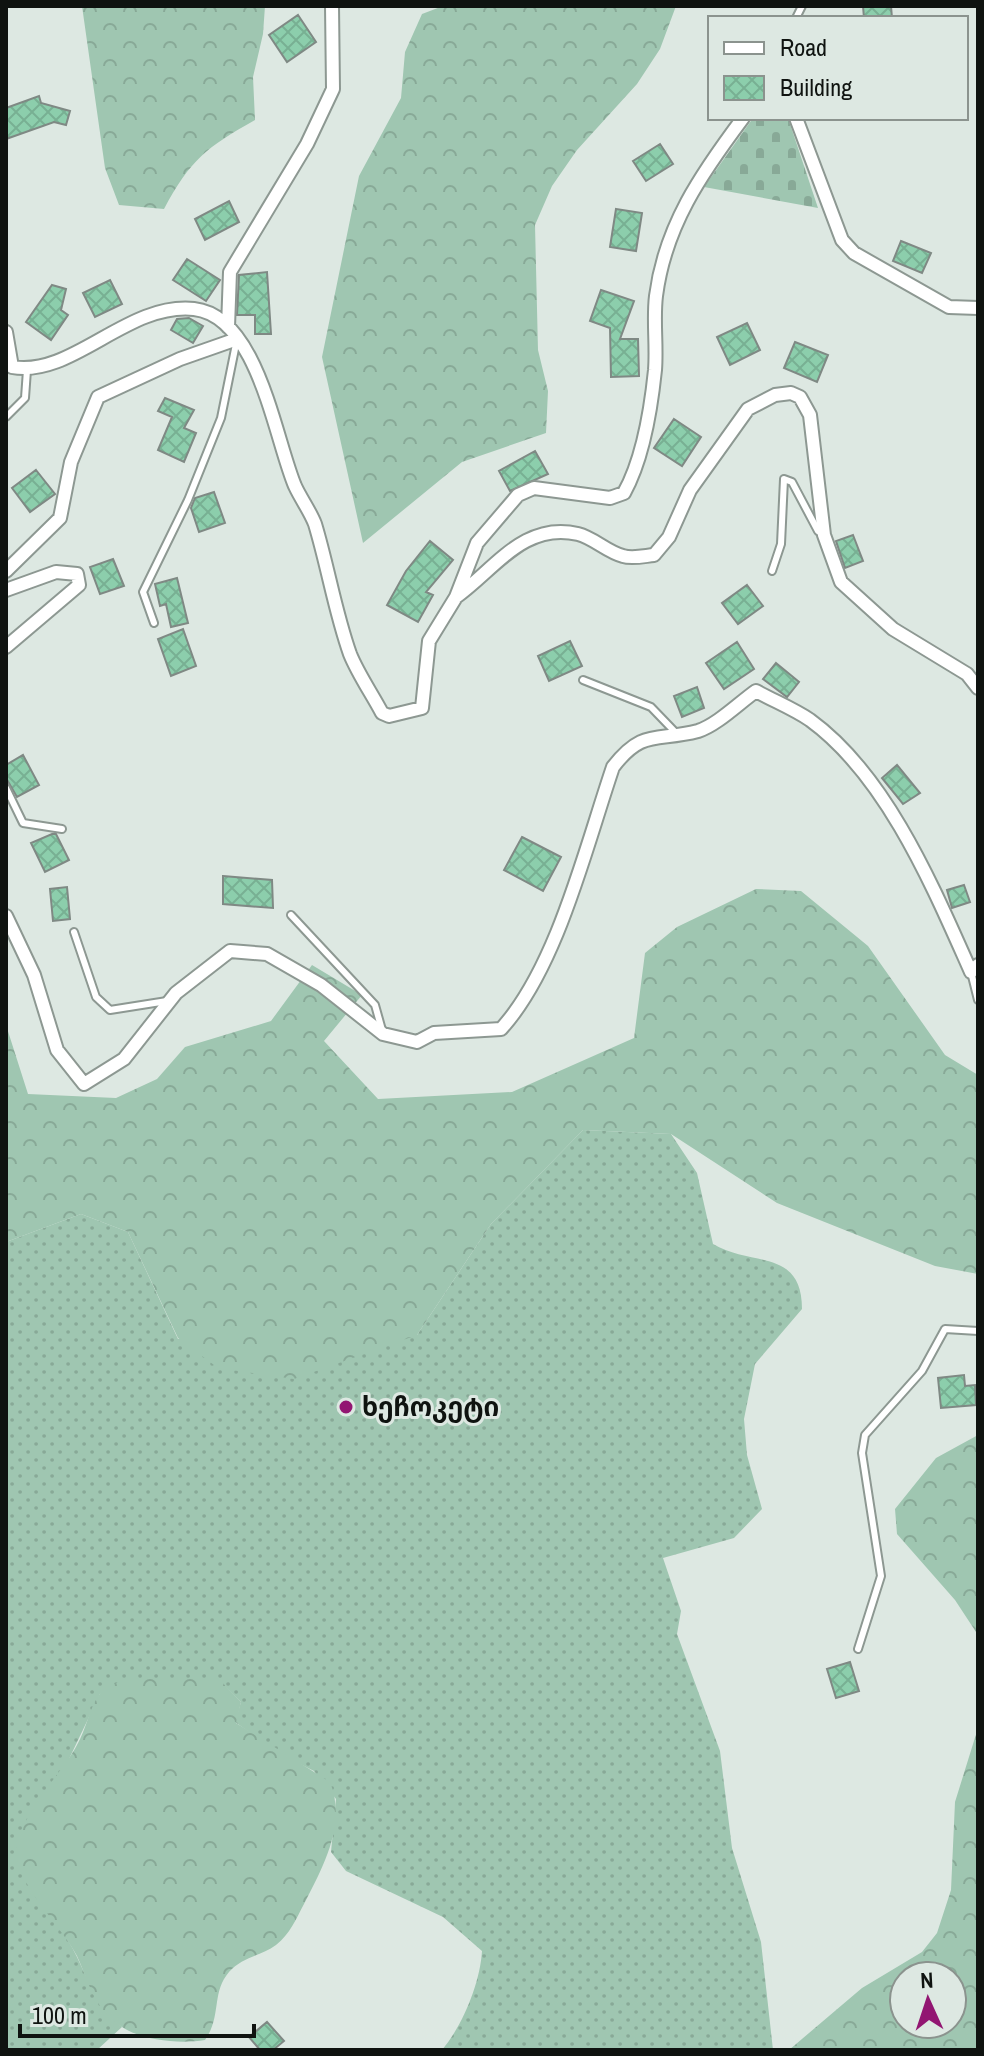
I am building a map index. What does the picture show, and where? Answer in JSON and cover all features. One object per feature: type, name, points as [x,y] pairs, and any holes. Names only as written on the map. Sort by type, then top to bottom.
[{"type":"street","points":[[228,327],[230,272],[307,144],[333,89],[332,6]]},
{"type":"street","points":[[6,332],[12,367],[27,370],[47,365],[142,317],[173,309],[197,309],[228,327],[260,377],[295,487],[314,521],[351,655],[382,713],[389,716],[422,708],[429,641],[456,597],[477,543],[518,495],[534,488],[610,498],[624,493],[635,473],[655,370],[655,297],[669,234],[697,180],[742,120]]},
{"type":"street","points":[[797,120],[842,240],[854,253],[949,307],[978,308]]},
{"type":"street","points":[[6,571],[60,518],[71,462],[98,397],[180,359],[237,339]]},
{"type":"street","points":[[456,597],[477,582],[521,540],[550,533],[578,534],[624,557],[654,555],[669,537],[690,490],[748,409],[775,395],[791,393],[800,397],[810,415],[824,535],[841,582],[893,629],[967,674],[978,688]]},
{"type":"street","points":[[6,590],[56,572],[77,574],[79,585],[6,647]]},
{"type":"street","points":[[6,916],[34,975],[57,1050],[84,1084],[124,1059],[170,1000],[230,951],[267,954],[321,985],[383,1034],[417,1042],[434,1033],[501,1029],[521,1007],[557,930],[613,767],[628,747],[648,737],[701,730],[756,691],[810,720],[857,763],[894,817],[974,968]]},
{"type":"lane","points":[[154,623],[143,592],[188,500],[221,418],[237,339]]},
{"type":"lane","points":[[6,417],[25,398],[27,370]]},
{"type":"lane","points":[[772,571],[781,544],[784,479],[792,482],[818,531],[824,535]]},
{"type":"lane","points":[[583,680],[651,707],[677,734]]},
{"type":"lane","points":[[6,788],[23,823],[62,829]]},
{"type":"lane","points":[[291,915],[375,1005],[383,1034]]},
{"type":"lane","points":[[74,932],[96,997],[110,1010],[170,1000]]},
{"type":"lane","points":[[974,968],[978,1000]]},
{"type":"lane","points":[[858,1649],[881,1576],[862,1453],[865,1435],[922,1371],[945,1329],[978,1331]]},
{"type":"green space","points":[[82,6],[265,6],[263,34],[253,77],[255,120],[201,156],[182,178],[164,209],[119,205],[105,168]]},
{"type":"green space","points":[[443,6],[676,6],[660,49],[637,84],[577,150],[552,186],[535,225],[538,350],[548,391],[546,433],[462,462],[363,543],[322,357],[359,176],[401,98],[405,52],[422,14]]},
{"type":"green space","points":[[752,120],[789,120],[818,208],[704,187]]},
{"type":"green space","points":[[756,889],[801,891],[868,946],[945,1055],[978,1075],[978,1274],[935,1266],[777,1203],[671,1134],[583,1130],[491,1224],[417,1335],[294,1379],[218,1368],[178,1338],[128,1232],[81,1214],[6,1242],[6,1025],[28,1094],[116,1098],[157,1079],[185,1047],[271,1021],[312,965],[362,995],[324,1041],[378,1099],[512,1092],[634,1038],[645,953],[677,927]]},
{"type":"green space","points":[[583,1130],[671,1134],[697,1173],[713,1244],[784,1268],[793,1276],[800,1290],[802,1309],[755,1364],[744,1419],[747,1455],[762,1509],[734,1538],[663,1558],[681,1611],[677,1634],[720,1751],[732,1848],[761,1942],[773,2050],[442,2050],[469,2003],[482,1951],[443,1917],[346,1871],[331,1852],[336,1799],[314,1771],[280,1754],[235,1722],[241,1702],[218,1679],[100,1694],[69,1759],[34,1893],[73,1949],[101,2003],[122,2027],[97,2050],[6,2050],[6,1242],[81,1214],[128,1232],[178,1339],[417,1335],[491,1224]]},
{"type":"green space","points":[[978,1435],[978,1635],[955,1600],[897,1534],[895,1509],[936,1458]]},
{"type":"green space","points":[[131,1679],[219,1679],[241,1702],[236,1723],[330,1782],[335,1798],[336,1814],[330,1845],[295,1921],[276,1945],[229,1972],[220,1988],[213,2022],[205,2040],[185,2042],[151,2038],[131,2032],[111,2019],[94,1995],[77,1956],[26,1882],[17,1857],[22,1829],[77,1745],[99,1695],[114,1684]]},
{"type":"green space","points":[[978,1728],[978,2050],[789,2050],[862,1988],[888,1972],[888,2040],[968,2040],[968,1960],[909,1960],[922,1952],[937,1933],[951,1890],[955,1802]]},
{"type":"building","points":[[863,6],[891,6],[892,16],[864,16]]},
{"type":"building","points":[[298,15],[316,42],[287,62],[269,35]]},
{"type":"building","points":[[39,96],[41,103],[70,111],[66,125],[54,122],[6,139],[6,108]]},
{"type":"building","points":[[660,144],[673,164],[646,181],[633,161]]},
{"type":"building","points":[[229,201],[239,222],[205,240],[195,219]]},
{"type":"building","points":[[616,209],[642,213],[636,251],[610,247]]},
{"type":"building","points":[[901,241],[931,253],[922,273],[893,261]]},
{"type":"building","points":[[187,259],[220,280],[206,301],[173,280]]},
{"type":"building","points":[[267,272],[271,334],[255,334],[255,315],[237,315],[239,275]]},
{"type":"building","points":[[110,280],[122,304],[95,317],[83,293]]},
{"type":"building","points":[[52,285],[66,289],[61,310],[68,315],[51,340],[26,322]]},
{"type":"building","points":[[601,290],[634,301],[620,339],[638,339],[639,376],[611,377],[610,328],[590,321]]},
{"type":"building","points":[[189,318],[203,326],[193,343],[171,330],[177,319]]},
{"type":"building","points":[[747,323],[760,350],[730,365],[717,337]]},
{"type":"building","points":[[795,342],[828,355],[817,382],[784,368]]},
{"type":"building","points":[[165,398],[194,410],[184,428],[196,433],[184,462],[158,450],[172,417],[158,411]]},
{"type":"building","points":[[674,419],[701,437],[682,466],[654,448]]},
{"type":"building","points":[[535,451],[548,474],[510,491],[499,471]]},
{"type":"building","points":[[36,470],[55,494],[30,512],[12,488]]},
{"type":"building","points":[[214,492],[225,523],[199,532],[191,508],[195,498]]},
{"type":"building","points":[[853,535],[863,561],[845,568],[836,541]]},
{"type":"building","points":[[430,541],[453,560],[426,592],[433,595],[418,622],[387,605],[406,571]]},
{"type":"building","points":[[113,559],[124,586],[100,594],[90,567]]},
{"type":"building","points":[[177,578],[188,623],[171,627],[166,604],[160,606],[155,584]]},
{"type":"building","points":[[747,585],[763,606],[738,624],[722,603]]},
{"type":"building","points":[[183,629],[196,666],[171,676],[158,639]]},
{"type":"building","points":[[570,641],[582,666],[549,681],[538,656]]},
{"type":"building","points":[[737,642],[754,669],[724,689],[706,663]]},
{"type":"building","points":[[776,663],[799,682],[787,697],[763,679]]},
{"type":"building","points":[[697,687],[704,708],[682,717],[674,696]]},
{"type":"building","points":[[23,755],[39,785],[17,797],[6,778],[6,765]]},
{"type":"building","points":[[897,765],[920,793],[903,804],[882,778]]},
{"type":"building","points":[[56,834],[69,860],[45,872],[31,843]]},
{"type":"building","points":[[522,837],[561,857],[543,891],[504,870]]},
{"type":"building","points":[[223,876],[272,880],[273,908],[223,904]]},
{"type":"building","points":[[964,885],[970,902],[952,908],[947,890]]},
{"type":"building","points":[[67,887],[70,919],[53,921],[50,889]]},
{"type":"building","points":[[964,1375],[965,1386],[975,1385],[976,1405],[941,1408],[938,1378]]},
{"type":"building","points":[[850,1662],[859,1691],[836,1698],[827,1669]]},
{"type":"building","points":[[267,2022],[284,2041],[273,2050],[260,2050],[249,2037]]},
{"type":"place","name":"ხეჩოკეტი","points":[[346,1407]]}]
